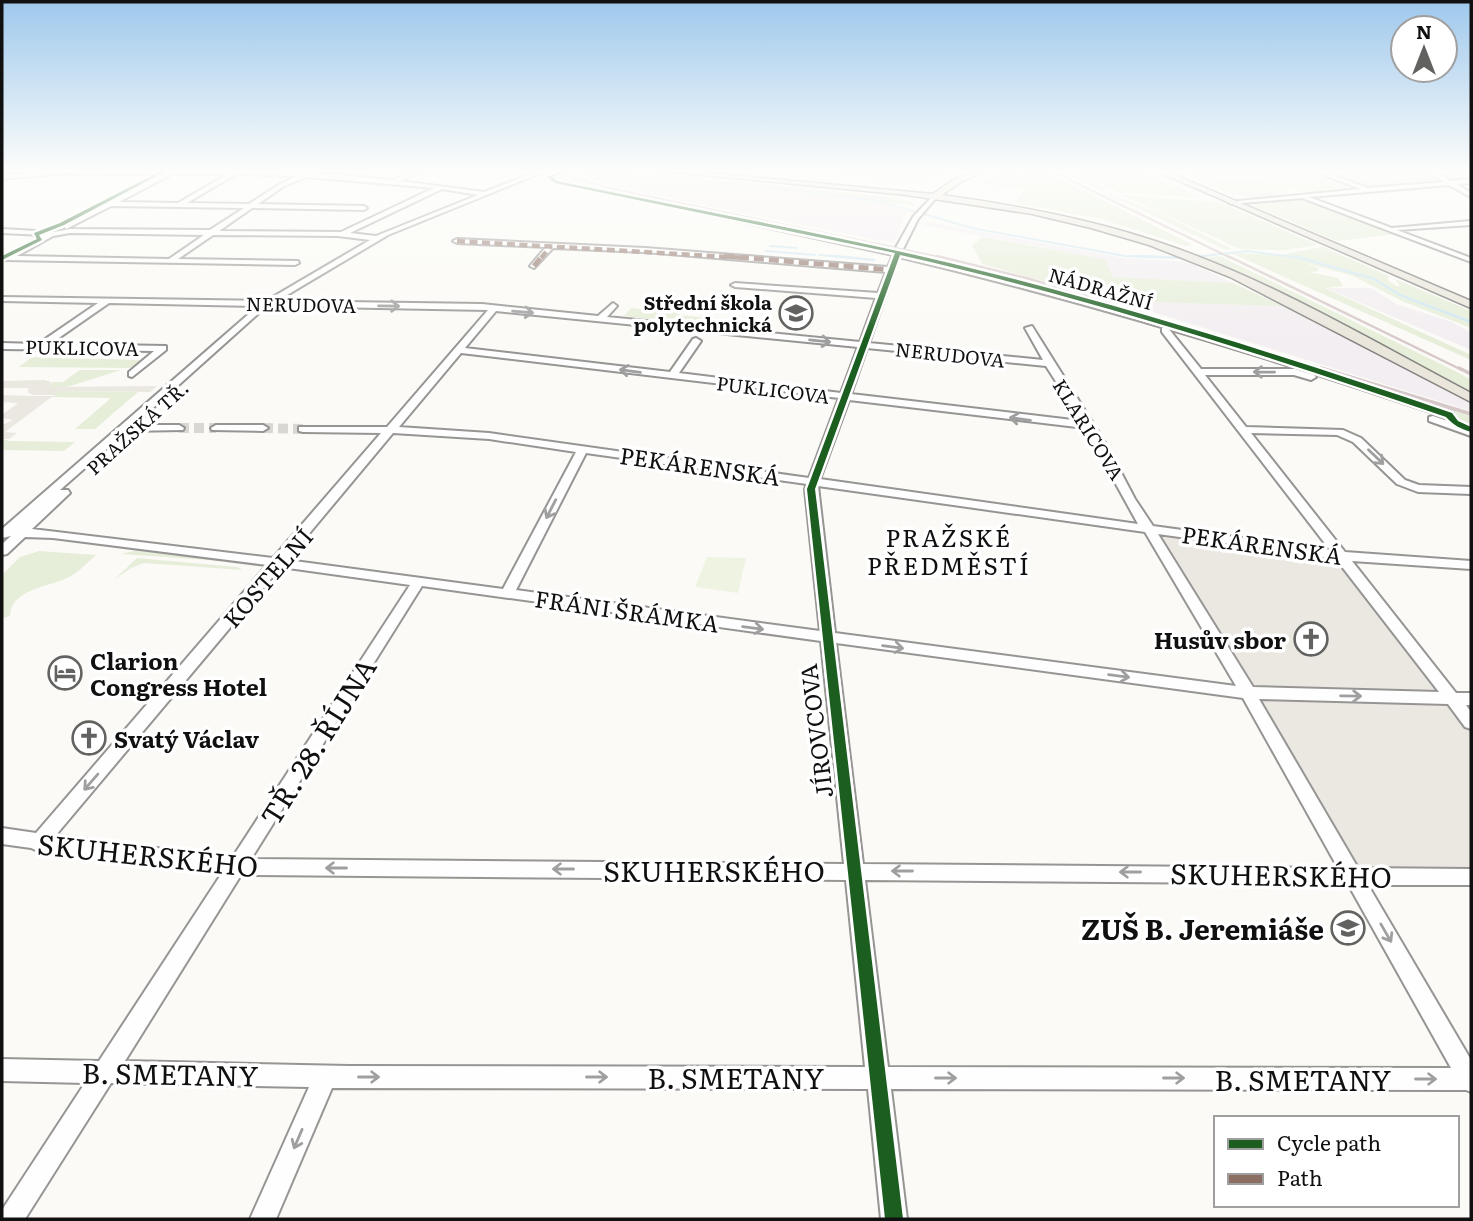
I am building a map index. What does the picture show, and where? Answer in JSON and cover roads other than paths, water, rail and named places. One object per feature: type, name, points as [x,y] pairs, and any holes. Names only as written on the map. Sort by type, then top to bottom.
[{"type":"main road","points":[[1094,227],[1199,261],[1471,398]]},
{"type":"main road","points":[[1289,227],[1471,305]]},
{"type":"street","points":[[68,229],[71,227]]},
{"type":"street","points":[[170,261],[220,227]]},
{"type":"street","points":[[343,234],[358,227]]},
{"type":"street","name":"PRAŽSKÁ TŘ.","points":[[4,534],[257,310],[325,268],[407,227]]},
{"type":"street","name":"PRAŽSKÁ TŘ.","points":[[379,239],[409,227]]},
{"type":"street","name":"NÁDRAŽNÍ","points":[[776,227],[898,252],[1148,319],[1374,389],[1448,415]]},
{"type":"street","name":"JÍROVCOVA","points":[[894,1219],[826,638],[812,480],[898,252],[911,227]]},
{"type":"street","points":[[1387,227],[1471,260]]},
{"type":"street","points":[[1390,228],[1407,227]]},
{"type":"street","points":[[2,231],[50,233],[68,229],[343,234],[379,239]]},
{"type":"street","points":[[4,260],[50,233]]},
{"type":"street","points":[[457,241],[891,270]]},
{"type":"street","points":[[534,266],[551,246]]},
{"type":"street","points":[[4,260],[295,263]]},
{"type":"street","points":[[762,260],[770,272]]},
{"type":"street","points":[[735,285],[777,285],[882,296]]},
{"type":"street","name":"NERUDOVA","points":[[2,299],[493,309],[1048,363]]},
{"type":"street","points":[[40,347],[107,301]]},
{"type":"street","points":[[600,319],[613,306]]},
{"type":"street","name":"KOSTELNÍ","points":[[38,843],[280,563],[493,309]]},
{"type":"street","name":"KLARICOVA","points":[[1029,328],[1132,499],[1131,503],[1248,693],[1471,1080]]},
{"type":"street","points":[[1166,330],[1199,372],[1198,376],[1471,723]]},
{"type":"street","points":[[672,376],[698,338]]},
{"type":"street","name":"PUKLICOVA","points":[[2,346],[163,348],[132,374]]},
{"type":"street","name":"PUKLICOVA","points":[[460,350],[1087,425]]},
{"type":"street","points":[[1199,372],[1296,372],[1471,433]]},
{"type":"street","points":[[1364,395],[1374,389]]},
{"type":"street","points":[[104,435],[125,429],[179,428]]},
{"type":"street","points":[[216,428],[263,428]]},
{"type":"street","name":"PRAŽSKÁ TŘ.","points":[[2,551],[125,429]]},
{"type":"street","name":"PEKÁRENSKÁ","points":[[303,429],[391,430],[489,436],[1341,556],[1471,565]]},
{"type":"street","points":[[1241,430],[1339,432],[1357,440],[1401,482],[1410,486],[1471,490]]},
{"type":"street","points":[[508,593],[583,449]]},
{"type":"street","name":"FRÁNI ŠRÁMKA","points":[[4,534],[23,532],[280,563],[1248,693],[1452,698]]},
{"type":"street","name":"TŘ. 28. ŘÍJNA","points":[[12,1219],[419,581]]},
{"type":"street","points":[[1452,698],[1471,699]]},
{"type":"street","name":"SKUHERSKÉHO","points":[[2,836],[38,843],[238,867],[1471,877]]},
{"type":"street","name":"B. SMETANY","points":[[2,1070],[325,1077],[1471,1080]]},
{"type":"street","points":[[264,1219],[325,1077]]},
{"type":"waterway","points":[[968,227],[1125,256],[1186,258],[1137,256]]},
{"type":"waterway","points":[[770,246],[797,248]]},
{"type":"waterway","points":[[766,251],[815,255]]},
{"type":"waterway","points":[[1200,256],[1195,257],[1247,251],[1300,258]]},
{"type":"waterway","points":[[819,255],[854,258]]},
{"type":"waterway","points":[[834,256],[854,258]]},
{"type":"waterway","points":[[1294,256],[1374,279],[1400,295],[1471,322]]},
{"type":"waterway","points":[[854,258],[874,260]]},
{"type":"tunnel","points":[[179,428],[216,428]]},
{"type":"tunnel","points":[[263,428],[303,429]]},
{"type":"railway","points":[[795,227],[944,258]]},
{"type":"railway","points":[[1167,227],[1231,258]]},
{"type":"railway","points":[[937,256],[1030,279],[1327,370]]},
{"type":"railway","points":[[1228,256],[1462,370]]},
{"type":"railway","points":[[1321,368],[1471,414]]},
{"type":"railway","points":[[1459,368],[1471,374]]},
{"type":"place","name":"Střední škola polytechnická","points":[[796,313]]},
{"type":"place","name":"Husův sbor","points":[[1311,639]]},
{"type":"place","name":"Clarion Congress Hotel","points":[[65,673]]},
{"type":"place","name":"Svatý Václav","points":[[89,738]]},
{"type":"place","name":"ZUŠ B. Jeremiáše","points":[[1348,928]]},
{"type":"district","name":"PRAŽSKÉ PŘEDMĚSTÍ","points":[[949,550]]}]
